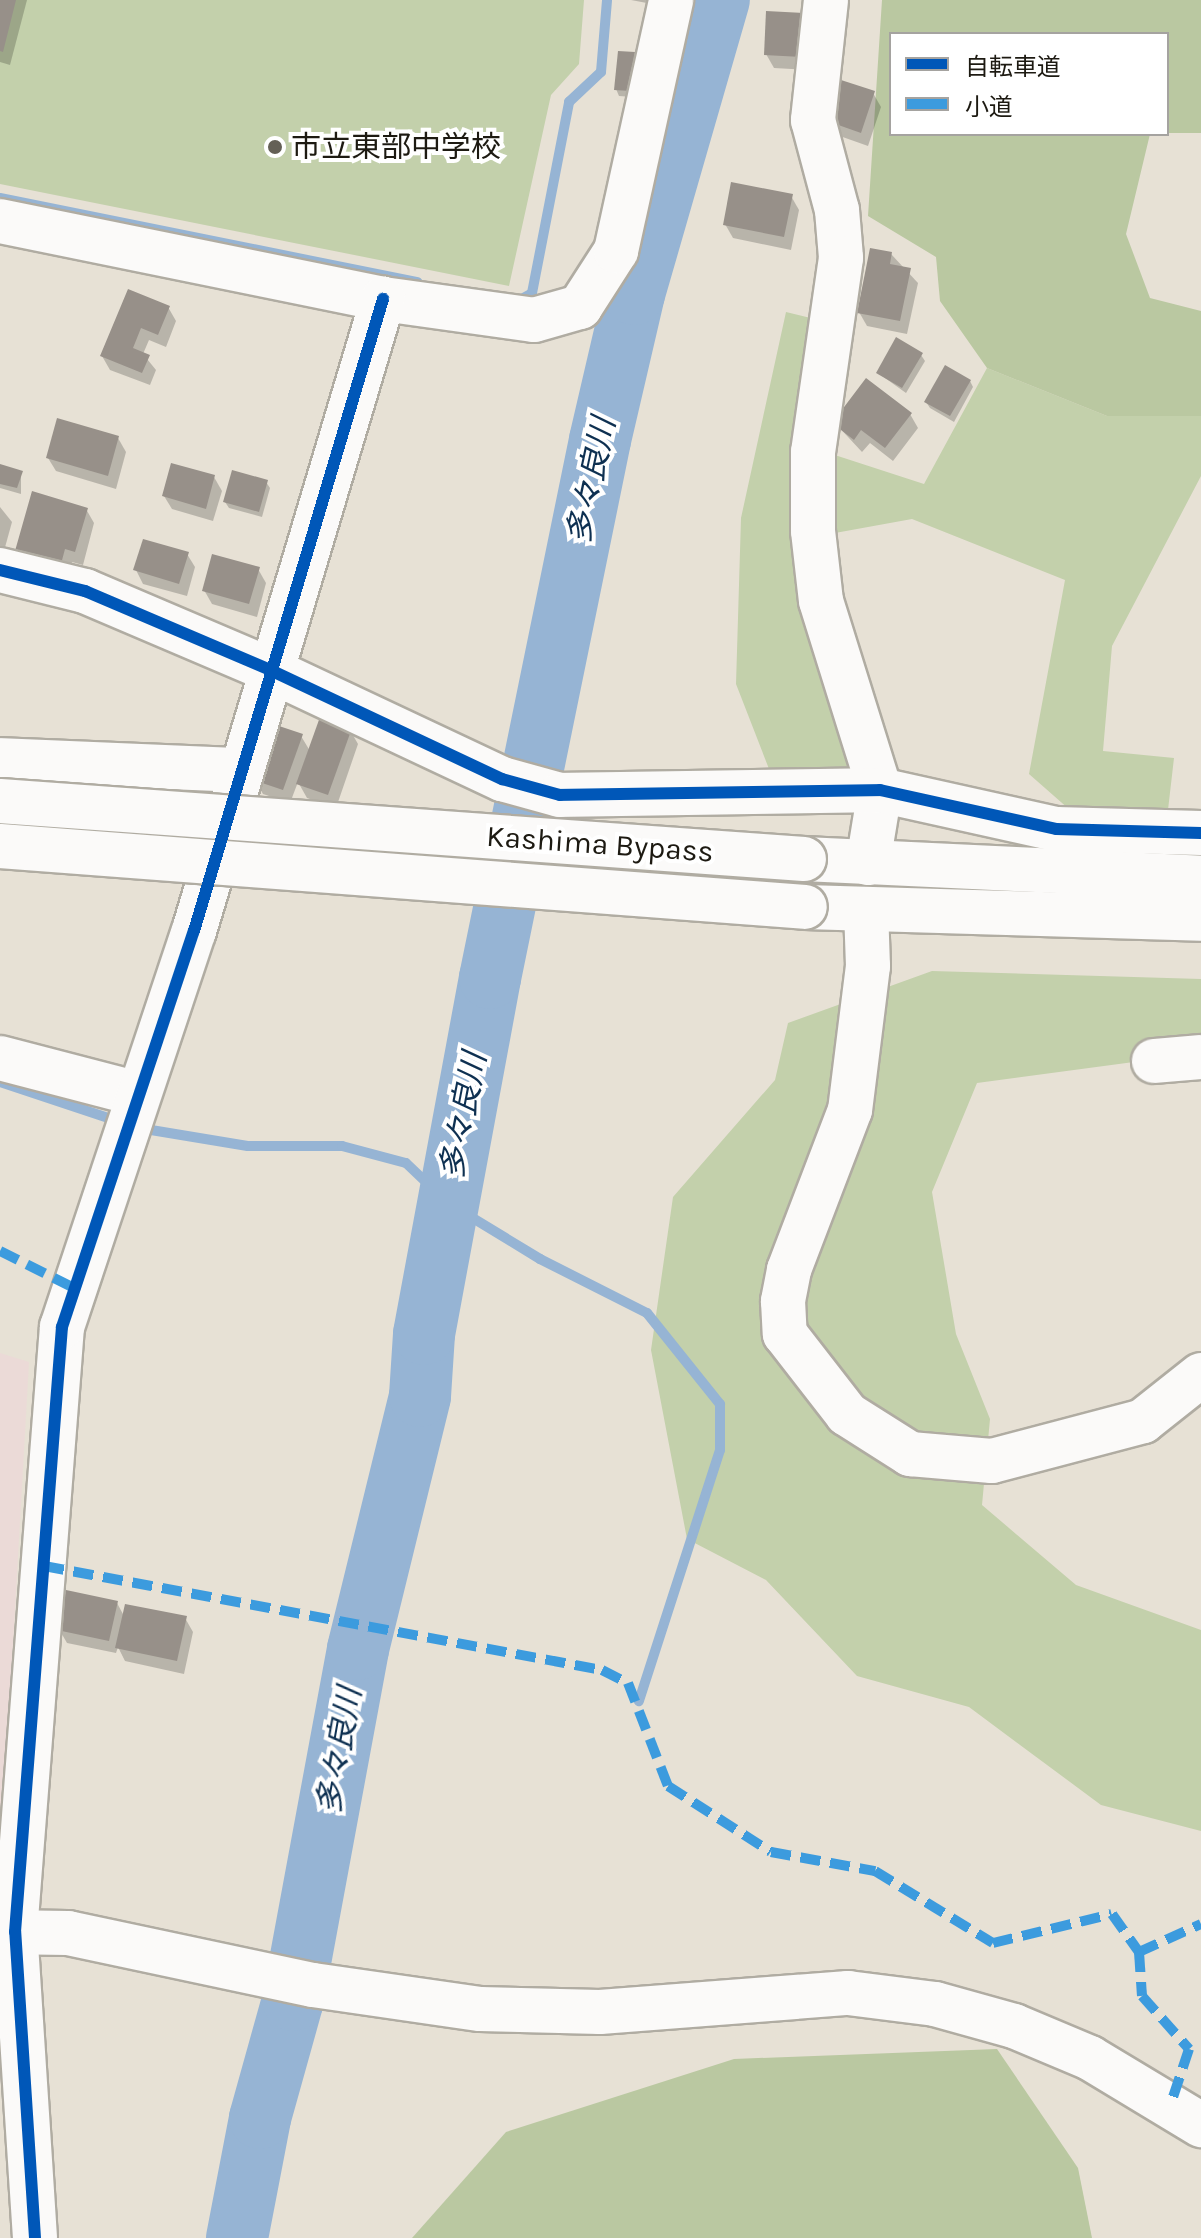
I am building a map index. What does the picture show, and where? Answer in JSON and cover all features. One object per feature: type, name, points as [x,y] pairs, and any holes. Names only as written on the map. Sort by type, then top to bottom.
[{"type":"main road","points":[[0,221],[383,299],[534,320],[580,307],[616,251],[671,0]]},
{"type":"main road","points":[[826,0],[813,120],[837,210],[841,258],[813,452],[813,531],[821,601],[880,790],[868,863]]},
{"type":"main road","points":[[35,2238],[8,1932],[62,1327],[194,931],[268,669],[383,299]]},
{"type":"main road","points":[[0,570],[85,591],[268,669],[502,779],[560,795],[880,790],[1056,829],[1201,833]]},
{"type":"main road","points":[[0,760],[238,770]]},
{"type":"main road","name":"Kashima Bypass","points":[[0,801],[804,859],[1201,878]]},
{"type":"main road","name":"Kashima Bypass","points":[[0,846],[805,907],[1201,919]]},
{"type":"main road","points":[[866,909],[868,966],[850,1110],[789,1270],[783,1301],[785,1334],[847,1414],[910,1454],[992,1461],[1143,1421],[1201,1375]]},
{"type":"main road","points":[[1154,1061],[1201,1057]]},
{"type":"main road","points":[[0,1058],[138,1094]]},
{"type":"main road","points":[[8,1932],[68,1933],[313,1985],[480,2009],[600,2012],[848,1993],[935,2004],[1014,2026],[1090,2058],[1201,2125]]},
{"type":"shaded area","points":[[0,1353],[29,1362],[0,1875]]},
{"type":"green space","name":"市立東部中学校","points":[[0,0],[584,0],[579,64],[551,95],[509,286],[0,184]]},
{"type":"green space","points":[[882,0],[1201,0],[1201,133],[1169,133],[1169,32],[889,32],[889,136],[1150,136],[1126,234],[1150,298],[1201,311],[1201,416],[1107,416],[987,368],[940,301],[936,257],[868,216]]},
{"type":"green space","points":[[786,312],[823,321],[804,445],[924,484],[987,368],[1107,416],[1201,416],[1201,476],[1112,646],[1103,751],[1174,758],[1168,810],[1070,810],[1029,774],[1065,580],[912,519],[824,535],[868,731],[849,810],[783,805],[736,684],[741,518]]},
{"type":"green space","points":[[932,971],[1201,979],[1201,1053],[977,1083],[932,1192],[956,1334],[990,1419],[982,1505],[1076,1585],[1201,1630],[1201,1831],[1101,1805],[969,1707],[857,1676],[766,1580],[687,1539],[651,1350],[673,1197],[775,1080],[788,1023]]},
{"type":"green space","points":[[997,2049],[1078,2168],[1092,2238],[412,2238],[506,2132],[734,2059]]},
{"type":"building","points":[[0,0],[16,0],[3,52],[0,51]]},
{"type":"building","points":[[766,11],[804,13],[802,57],[764,55]]},
{"type":"building","points":[[618,51],[635,52],[631,91],[614,90]]},
{"type":"building","points":[[841,80],[875,91],[861,133],[827,121]]},
{"type":"building","points":[[731,182],[793,194],[784,237],[723,225]]},
{"type":"building","points":[[870,248],[892,252],[890,264],[911,268],[900,321],[857,313]]},
{"type":"building","points":[[128,289],[170,306],[158,335],[141,328],[133,348],[150,355],[142,373],[100,356]]},
{"type":"building","points":[[896,337],[923,353],[902,388],[876,373]]},
{"type":"building","points":[[945,365],[971,380],[950,416],[924,402]]},
{"type":"building","points":[[866,378],[912,413],[885,448],[861,430],[854,440],[832,423]]},
{"type":"building","points":[[57,418],[119,436],[108,476],[46,458]]},
{"type":"building","points":[[171,463],[215,475],[206,509],[162,496]]},
{"type":"building","points":[[0,464],[23,471],[17,488],[0,484]]},
{"type":"building","points":[[232,470],[268,480],[259,512],[223,502]]},
{"type":"building","points":[[32,491],[88,508],[75,552],[65,549],[61,564],[15,551]]},
{"type":"building","points":[[143,539],[189,552],[179,584],[133,570]]},
{"type":"building","points":[[212,554],[260,567],[249,604],[202,591]]},
{"type":"building","points":[[320,717],[352,728],[328,795],[296,784]]},
{"type":"building","points":[[273,724],[303,734],[283,790],[253,780]]},
{"type":"building","points":[[66,1590],[118,1601],[109,1641],[57,1630]]},
{"type":"building","points":[[125,1604],[187,1616],[177,1661],[115,1648]]},
{"type":"waterway","points":[[516,302],[532,293],[569,102],[601,72],[607,0]]},
{"type":"waterway","name":"多々良川","points":[[237,2238],[260,2118],[293,2000],[358,1649],[420,1396],[424,1334],[490,978],[600,440],[634,294],[719,0]]},
{"type":"waterway","points":[[0,198],[418,282]]},
{"type":"waterway","points":[[0,1082],[120,1122]]},
{"type":"waterway","points":[[139,1128],[248,1146],[342,1146],[406,1163],[448,1203],[540,1259],[647,1313],[720,1404],[720,1450],[639,1701]]},
{"type":"marked path","points":[[0,1251],[72,1287]]},
{"type":"marked path","points":[[44,1566],[602,1670],[628,1683],[668,1786],[771,1852],[875,1871],[993,1943],[1112,1914],[1139,1952],[1142,1996],[1189,2049],[1171,2103]]},
{"type":"marked path","points":[[1139,1952],[1201,1924]]},
{"type":"cycle path","points":[[35,2238],[15,1932],[62,1327],[194,931],[383,299]]},
{"type":"cycle path","points":[[0,570],[85,591],[268,669],[502,779],[560,795],[880,790],[1056,829],[1201,833]]},
{"type":"place","name":"市立東部中学校","points":[[275,147]]}]
